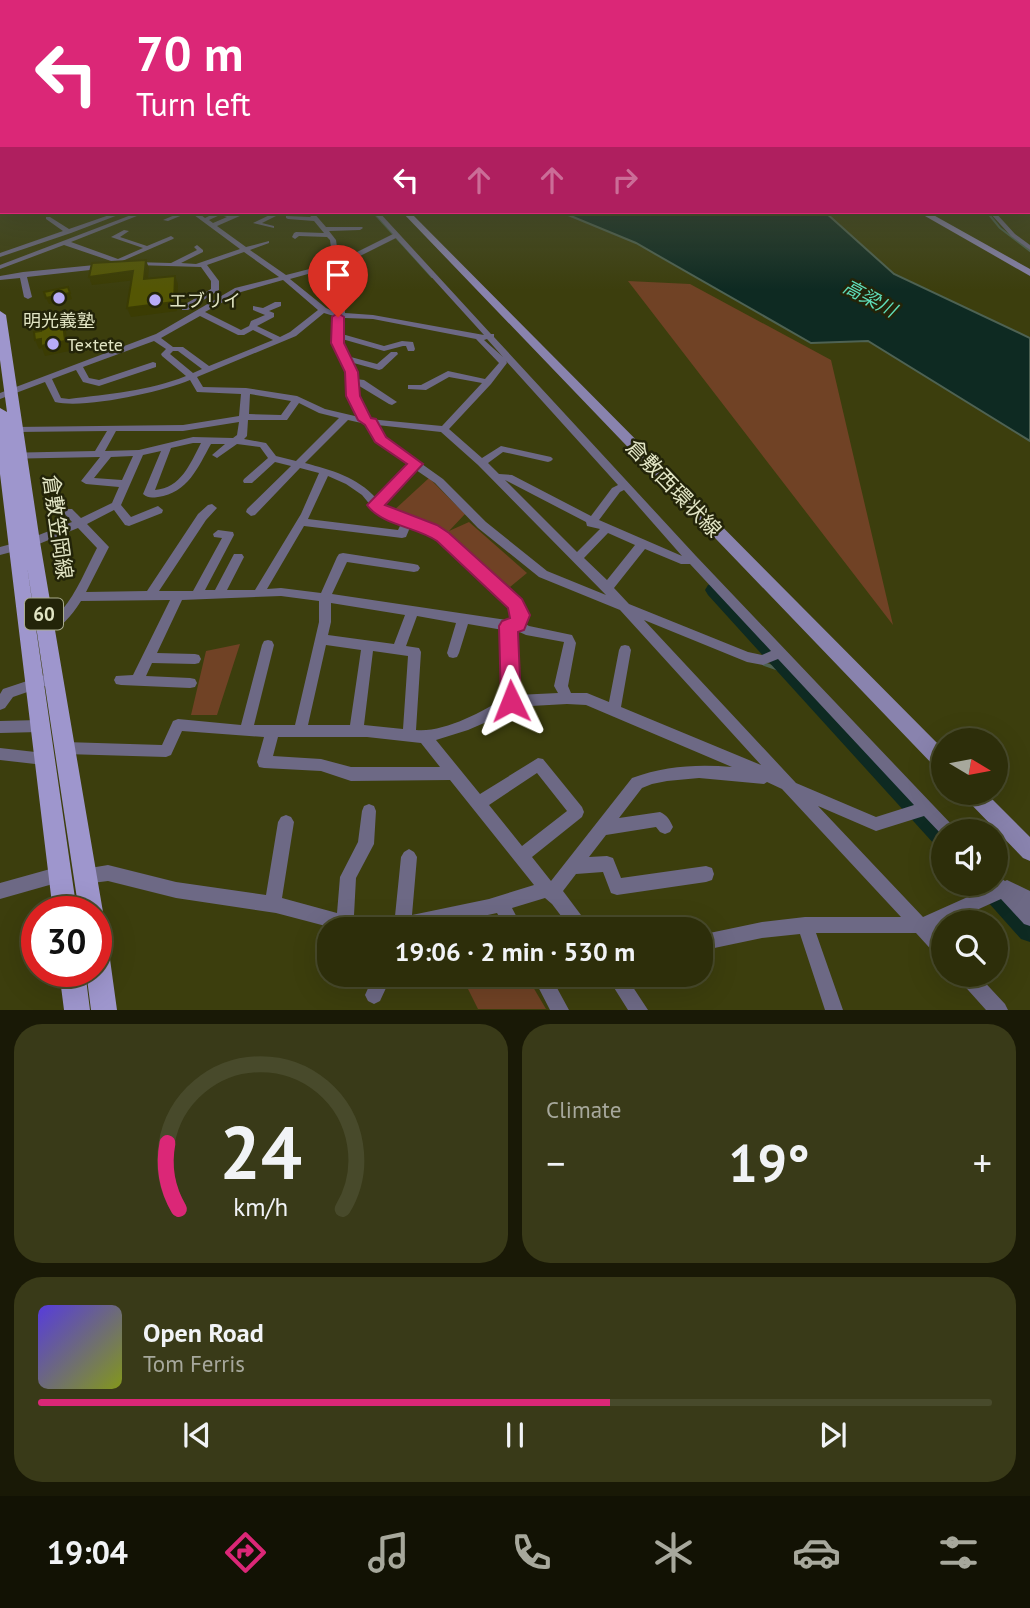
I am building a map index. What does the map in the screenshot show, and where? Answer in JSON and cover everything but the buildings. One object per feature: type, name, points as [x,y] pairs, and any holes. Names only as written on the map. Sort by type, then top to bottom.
[{"type":"main road","name":"倉敷西環状線","points":[[408,214],[931,750]]},
{"type":"main road","points":[[925,214],[1030,274]]},
{"type":"main road","name":"倉敷笠岡線","points":[[0,315],[6,394],[17,429],[9,455]]},
{"type":"main road","name":"倉敷笠岡線","points":[[0,412],[9,455],[27,636],[63,896]]},
{"type":"main road","name":"倉敷笠岡線","points":[[17,547],[47,630],[88,896]]},
{"type":"main road","points":[[985,805],[1030,851]]},
{"type":"main road","points":[[74,987],[77,1010]]},
{"type":"main road","points":[[101,987],[104,1010]]},
{"type":"street","points":[[0,255],[118,214]]},
{"type":"street","points":[[0,267],[137,214]]},
{"type":"street","points":[[166,220],[186,214]]},
{"type":"street","points":[[196,214],[287,278],[323,310],[340,317],[373,317],[486,337]]},
{"type":"street","points":[[205,220],[217,214]]},
{"type":"street","points":[[222,214],[229,216]]},
{"type":"street","points":[[213,225],[241,214]]},
{"type":"street","points":[[272,227],[257,223],[277,214]]},
{"type":"street","points":[[378,214],[775,654],[921,810],[933,819]]},
{"type":"street","points":[[994,214],[1013,235],[1030,248]]},
{"type":"street","points":[[290,220],[314,217],[333,240],[338,264],[338,343],[348,359],[354,381],[353,396],[380,439],[439,481],[482,525],[543,574],[747,657],[763,660],[775,654]]},
{"type":"street","points":[[48,218],[69,232]]},
{"type":"street","points":[[295,237],[296,234],[326,232],[335,226],[360,228]]},
{"type":"street","points":[[103,229],[122,233],[114,237],[144,246]]},
{"type":"street","points":[[6,394],[154,337],[238,290],[338,264],[364,254],[395,236]]},
{"type":"street","points":[[0,278],[139,254],[171,238]]},
{"type":"street","points":[[66,243],[117,258],[190,267],[203,265],[267,242]]},
{"type":"street","points":[[90,247],[117,258]]},
{"type":"street","points":[[172,265],[201,251],[197,247]]},
{"type":"street","points":[[185,308],[215,290],[215,281],[203,265]]},
{"type":"street","points":[[23,274],[28,297]]},
{"type":"street","points":[[201,312],[202,315],[241,333],[271,315],[260,309],[278,304]]},
{"type":"street","points":[[47,379],[58,400],[69,402],[145,391],[193,377],[280,340],[293,334],[323,310]]},
{"type":"street","points":[[253,327],[280,340]]},
{"type":"street","points":[[339,335],[384,349],[401,343],[410,344],[411,349]]},
{"type":"street","points":[[154,337],[171,349],[180,349],[209,370]]},
{"type":"street","points":[[171,349],[165,354],[193,377],[200,390],[246,391],[297,399],[322,411],[368,421],[444,429],[498,477],[578,558],[786,784],[931,934]]},
{"type":"street","points":[[348,359],[379,367],[394,354]]},
{"type":"street","points":[[444,429],[506,359]]},
{"type":"street","points":[[79,367],[86,380],[99,383],[153,365]]},
{"type":"street","points":[[411,387],[423,388],[448,374],[488,382]]},
{"type":"street","points":[[354,381],[392,402]]},
{"type":"street","points":[[217,455],[242,436],[246,391]]},
{"type":"street","points":[[17,429],[183,428],[244,419],[284,418],[297,399]]},
{"type":"street","points":[[251,512],[345,416]]},
{"type":"street","points":[[112,430],[103,454],[86,481],[125,484]]},
{"type":"street","points":[[9,455],[139,453],[193,440],[236,441],[263,445],[273,458],[325,472],[350,482],[366,493],[381,510],[443,537],[516,604],[521,615],[513,625],[511,701]]},
{"type":"street","points":[[167,447],[148,494],[161,494],[185,482],[206,441]]},
{"type":"street","points":[[482,463],[501,449],[548,459]]},
{"type":"street","points":[[17,547],[80,524],[116,505],[139,453]]},
{"type":"street","points":[[248,481],[273,458]]},
{"type":"street","points":[[375,505],[415,465]]},
{"type":"street","points":[[258,594],[301,522],[325,472]]},
{"type":"street","points":[[498,477],[508,477],[605,530],[689,560]]},
{"type":"street","points":[[592,523],[623,486]]},
{"type":"street","points":[[116,505],[128,522],[158,510]]},
{"type":"street","points":[[150,596],[202,517],[212,508]]},
{"type":"street","points":[[27,636],[59,623],[103,547],[68,512]]},
{"type":"street","points":[[301,522],[399,540],[408,520]]},
{"type":"street","points":[[578,558],[605,530]]},
{"type":"street","points":[[197,595],[229,536],[218,534]]},
{"type":"street","points":[[607,589],[642,545]]},
{"type":"street","points":[[219,594],[238,557]]},
{"type":"street","points":[[300,730],[325,622],[324,598],[343,557],[414,568]]},
{"type":"street","points":[[76,597],[281,592],[513,625],[569,640],[561,686],[566,695]]},
{"type":"street","points":[[137,681],[178,595]]},
{"type":"street","points":[[398,649],[413,610]]},
{"type":"street","points":[[453,653],[463,619]]},
{"type":"street","points":[[321,639],[415,652],[409,736]]},
{"type":"street","points":[[246,731],[268,645]]},
{"type":"street","points":[[356,731],[368,645]]},
{"type":"street","points":[[614,706],[625,650]]},
{"type":"street","points":[[147,658],[195,659]]},
{"type":"street","points":[[0,704],[8,693],[54,677]]},
{"type":"street","points":[[121,680],[190,683]]},
{"type":"street","points":[[65,748],[166,751],[178,725],[246,731],[356,731],[425,737],[463,726],[493,713],[511,701],[566,695],[614,706],[876,824],[921,810]]},
{"type":"street","points":[[0,727],[39,726]]},
{"type":"street","points":[[273,731],[264,762],[321,765],[351,774],[452,774]]},
{"type":"street","points":[[425,737],[452,774],[480,803],[571,917]]},
{"type":"street","points":[[0,754],[44,759]]},
{"type":"street","points":[[480,803],[538,764],[577,812],[522,856]]},
{"type":"street","points":[[444,917],[549,891],[572,866],[636,783],[656,775],[692,771],[786,784]]},
{"type":"street","points":[[350,917],[348,877],[366,844],[369,811]]},
{"type":"street","points":[[602,828],[660,819],[664,827]]},
{"type":"street","points":[[274,905],[286,822]]},
{"type":"street","points":[[404,917],[410,857]]},
{"type":"street","points":[[572,866],[607,864],[617,887],[706,874]]},
{"type":"street","points":[[0,891],[60,874],[86,877],[108,873],[176,890],[274,905],[320,917]]},
{"type":"street","points":[[1008,889],[1030,899]]},
{"type":"street","points":[[713,940],[762,930],[805,925],[924,924],[982,896]]},
{"type":"street","points":[[1004,896],[1030,918]]},
{"type":"street","points":[[501,903],[509,917]]},
{"type":"street","points":[[805,925],[834,1010]]},
{"type":"street","points":[[374,995],[378,987]]},
{"type":"street","points":[[548,987],[560,1010]]},
{"type":"street","points":[[623,987],[639,1010]]},
{"type":"street","points":[[977,987],[999,1010]]},
{"type":"shaded area","points":[[628,281],[690,284],[831,360],[893,625]]},
{"type":"shaded area","points":[[429,478],[465,514],[449,531],[469,522],[527,573],[510,587],[447,532],[442,537],[391,513]]},
{"type":"shaded area","points":[[240,644],[217,715],[191,715],[206,651]]},
{"type":"shaded area","points":[[467,987],[533,987],[546,1009],[478,1009]]},
{"type":"water","name":"高梁川","points":[[566,214],[827,214],[894,274],[1030,338],[1030,441],[868,341],[811,343],[636,243]]},
{"type":"waterway","points":[[375,214],[432,277]]},
{"type":"waterway","points":[[989,214],[1000,228],[1030,251]]},
{"type":"waterway","points":[[343,348],[354,371]]},
{"type":"waterway","points":[[714,590],[931,824]]},
{"type":"waterway","points":[[764,664],[790,673]]},
{"type":"waterway","points":[[998,896],[1030,930]]},
{"type":"place","name":"明光義塾","points":[[59,298]]},
{"type":"place","name":"エブリイ","points":[[155,300]]},
{"type":"place","name":"Te×tete","points":[[53,344]]},
{"type":"route","points":[[338,317],[339,347],[347,359],[353,396],[365,420],[371,422],[380,439],[416,464],[375,505],[390,514],[431,529],[443,537],[516,604],[521,615],[517,625],[509,626],[511,701]]}]
